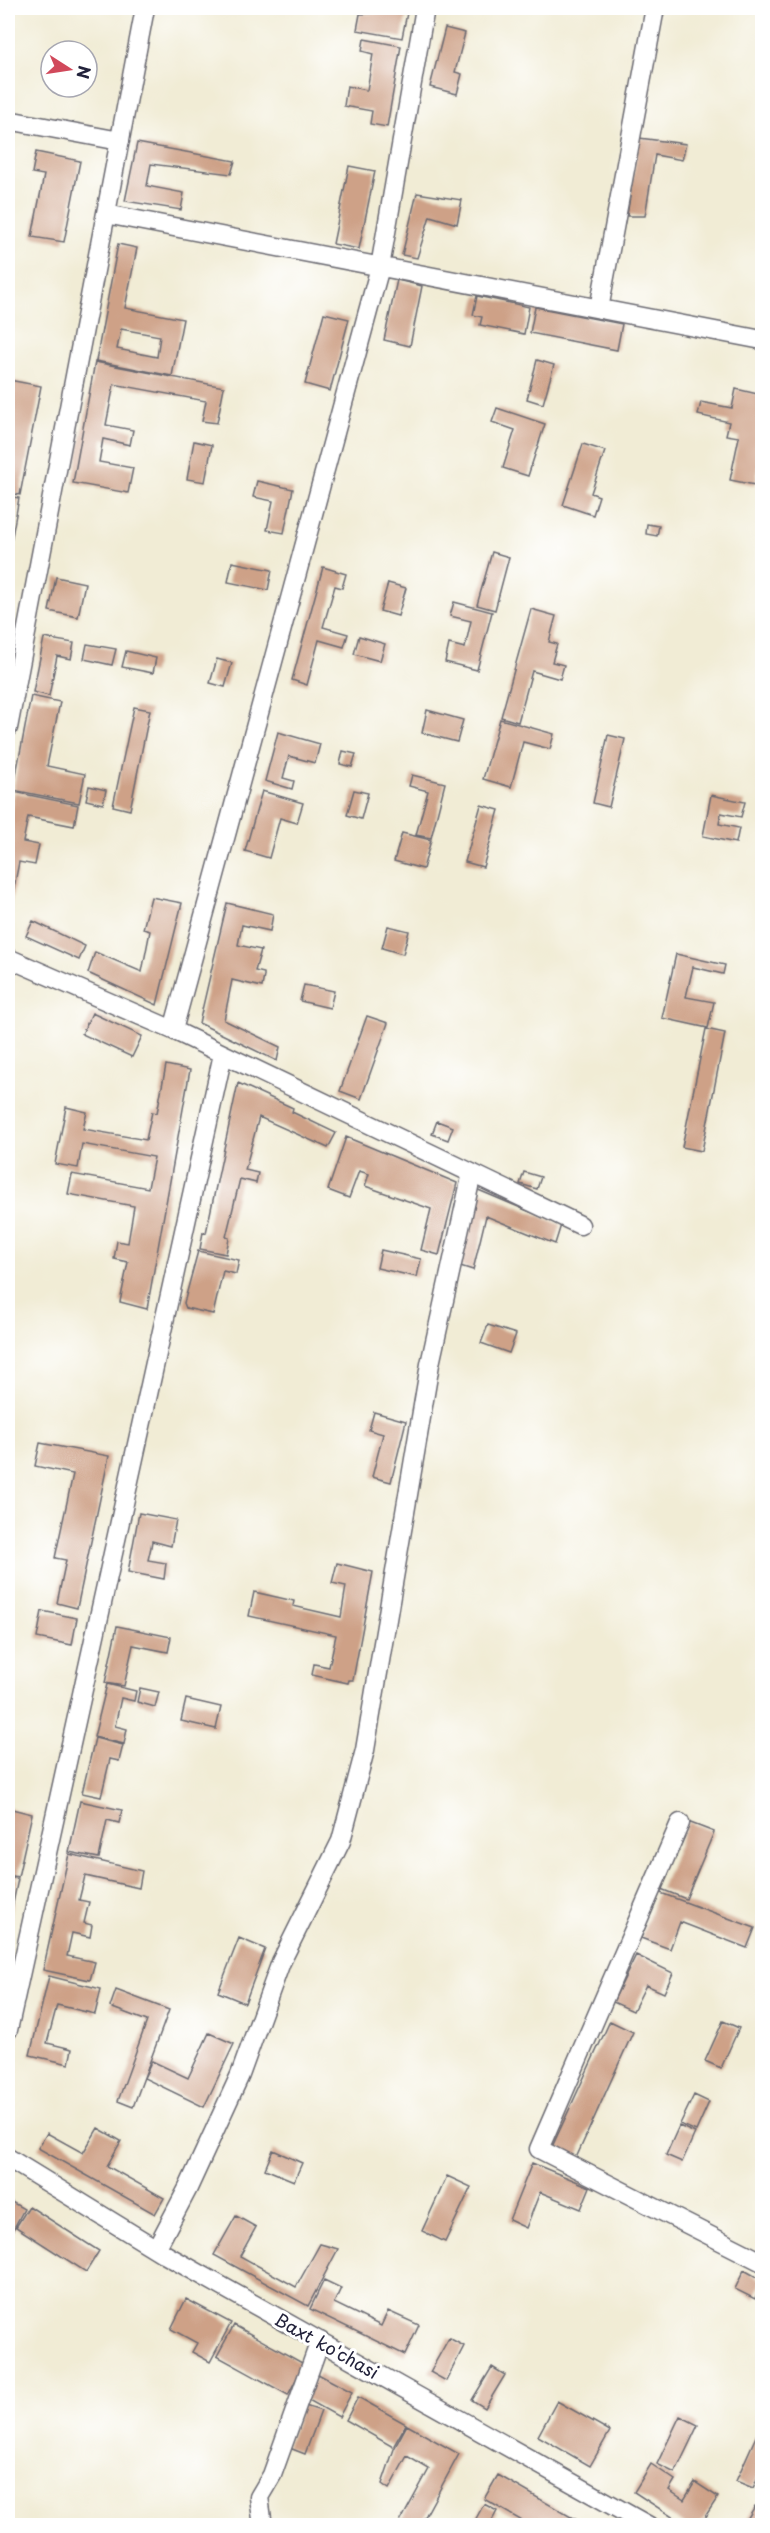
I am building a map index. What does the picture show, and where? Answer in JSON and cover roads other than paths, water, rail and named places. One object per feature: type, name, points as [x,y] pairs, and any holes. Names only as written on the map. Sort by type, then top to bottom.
[{"type":"street","points":[[8,728],[145,8]]},
{"type":"street","points":[[173,1030],[380,267],[425,8]]},
{"type":"street","points":[[599,309],[655,8]]},
{"type":"street","points":[[8,120],[120,141]]},
{"type":"street","points":[[106,214],[762,340]]},
{"type":"street","points":[[8,958],[173,1030],[580,1225]]},
{"type":"street","points":[[8,2030],[223,1054]]},
{"type":"street","points":[[156,2249],[188,2188],[240,2075],[281,1962],[341,1841],[365,1750],[430,1364],[472,1173]]},
{"type":"street","points":[[680,1823],[539,2149],[762,2262]]},
{"type":"street","name":"Baxt ko'chasi","points":[[8,2158],[156,2249],[649,2526]]},
{"type":"street","points":[[263,2526],[259,2497],[272,2475],[320,2340]]}]
